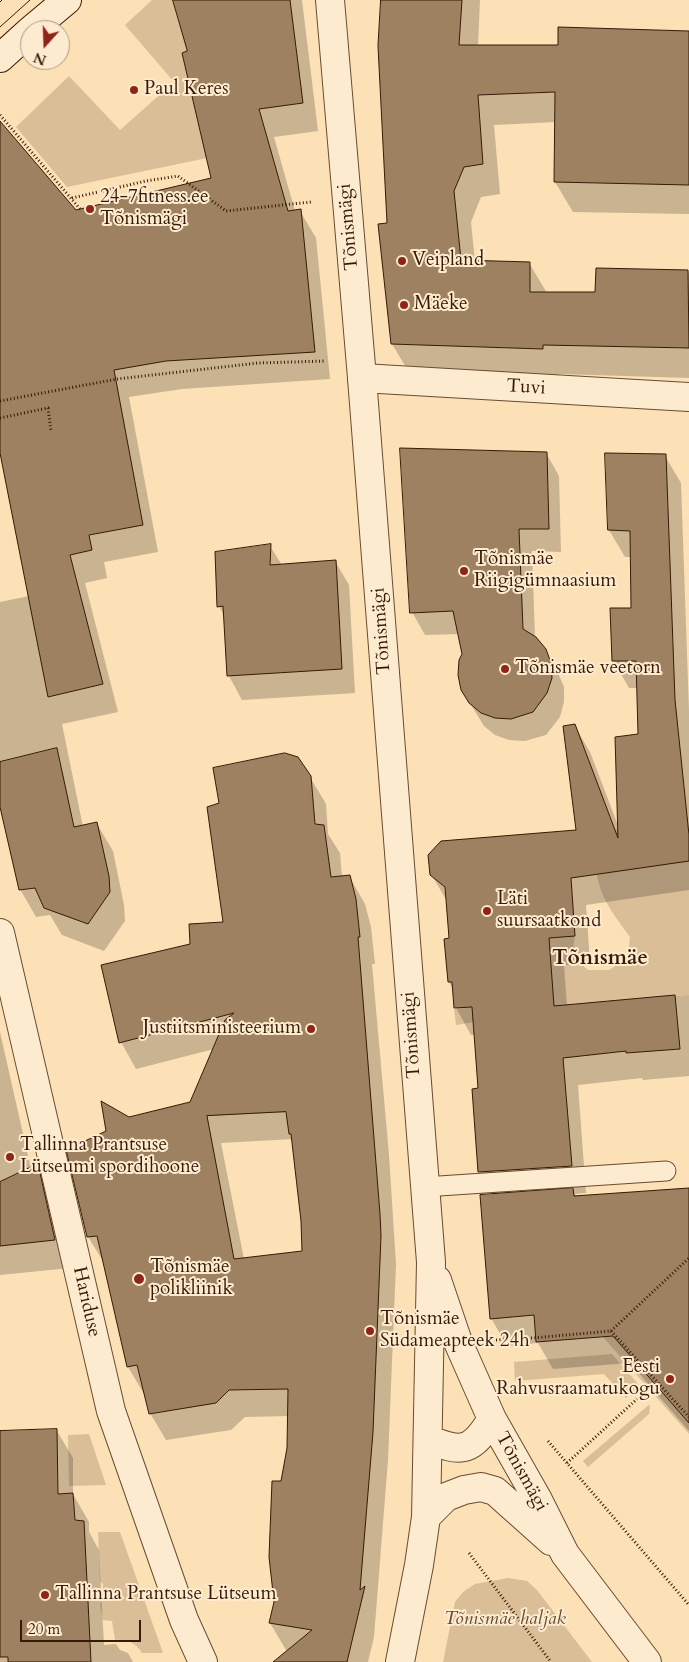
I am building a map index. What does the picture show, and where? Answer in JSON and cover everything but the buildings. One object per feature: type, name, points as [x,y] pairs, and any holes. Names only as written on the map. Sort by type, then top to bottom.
[{"type":"street","points":[[44,20],[67,0]]},
{"type":"street","name":"Tõnismägi","points":[[330,0],[362,378],[431,1262],[426,1517],[400,1662]]},
{"type":"street","points":[[0,58],[20,41]]},
{"type":"street","name":"Tuvi","points":[[362,378],[689,397]]},
{"type":"street","name":"Hariduse","points":[[0,933],[111,1411],[184,1620],[203,1662]]},
{"type":"street","name":"Tõnismägi","points":[[431,1262],[458,1342],[492,1419],[538,1500],[565,1554],[648,1662]]},
{"type":"street","points":[[428,1439],[448,1448],[466,1448],[481,1436],[492,1419]]},
{"type":"street","points":[[426,1517],[446,1497],[464,1490],[481,1488],[495,1491],[565,1554]]},
{"type":"lane","points":[[424,1187],[666,1171]]},
{"type":"path","points":[[0,115],[80,209]]},
{"type":"path","points":[[72,198],[146,181],[178,176],[226,211],[314,201]]},
{"type":"path","points":[[0,401],[117,380],[258,363],[326,361],[362,378]]},
{"type":"path","points":[[0,418],[48,408],[52,431]]},
{"type":"path","points":[[502,1340],[611,1330],[689,1258]]},
{"type":"path","points":[[611,1330],[689,1417]]},
{"type":"path","points":[[567,1463],[637,1399]]},
{"type":"path","points":[[542,1434],[689,1606]]},
{"type":"path","points":[[469,1553],[551,1662]]},
{"type":"green space","points":[[152,0],[173,0],[187,51],[182,53],[207,158],[67,187],[16,127],[69,76],[120,130],[174,82],[125,25]]},
{"type":"green space","points":[[622,828],[689,861],[689,995],[599,1002],[456,1025],[454,1009],[515,1004],[553,992],[549,938],[575,936],[572,955],[588,970],[609,970],[628,958],[630,937],[607,903],[599,885],[596,864],[597,853],[603,834]]},
{"type":"green space","points":[[613,1336],[689,1423],[689,1434],[603,1337]]},
{"type":"green space","points":[[612,1354],[639,1385],[626,1398],[604,1374],[515,1381],[514,1362]]},
{"type":"green space","points":[[650,1404],[649,1414],[588,1467],[583,1461]]},
{"type":"green space","points":[[89,1434],[106,1485],[69,1486],[68,1435]]},
{"type":"green space","points":[[98,1532],[120,1532],[163,1653],[142,1653],[137,1646],[130,1642],[115,1640],[112,1621],[103,1620],[100,1604],[103,1600],[103,1584],[100,1581]]},
{"type":"green space","name":"Tõnismäe haljak","points":[[508,1578],[527,1581],[537,1590],[592,1662],[443,1662],[455,1602],[463,1592],[475,1584]]},
{"type":"tram line","points":[[0,27],[30,0]]},
{"type":"place","name":"Paul Keres","points":[[134,90]]},
{"type":"place","name":"24-7fitness.ee Tõnismägi","points":[[90,209]]},
{"type":"place","name":"Veipland","points":[[402,261]]},
{"type":"place","name":"Mäeke","points":[[404,305]]},
{"type":"place","name":"Tõnismäe Riigigümnaasium","points":[[464,571]]},
{"type":"place","name":"Tõnismäe veetorn","points":[[505,669]]},
{"type":"place","name":"Läti suursaatkond","points":[[487,911]]},
{"type":"place","name":"Justiitsministeerium","points":[[311,1029]]},
{"type":"place","name":"Tallinna Prantsuse Lütseumi spordihoone","points":[[10,1157]]},
{"type":"place","name":"Tõnismäe polikliinik","points":[[139,1279]]},
{"type":"place","name":"Tõnismäe Südameapteek 24h","points":[[370,1331]]},
{"type":"place","name":"Eesti Rahvusraamatukogu","points":[[670,1379]]},
{"type":"place","name":"Tallinna Prantsuse Lütseum","points":[[45,1595]]},
{"type":"district","name":"Tõnismäe","points":[[600,959]]}]
